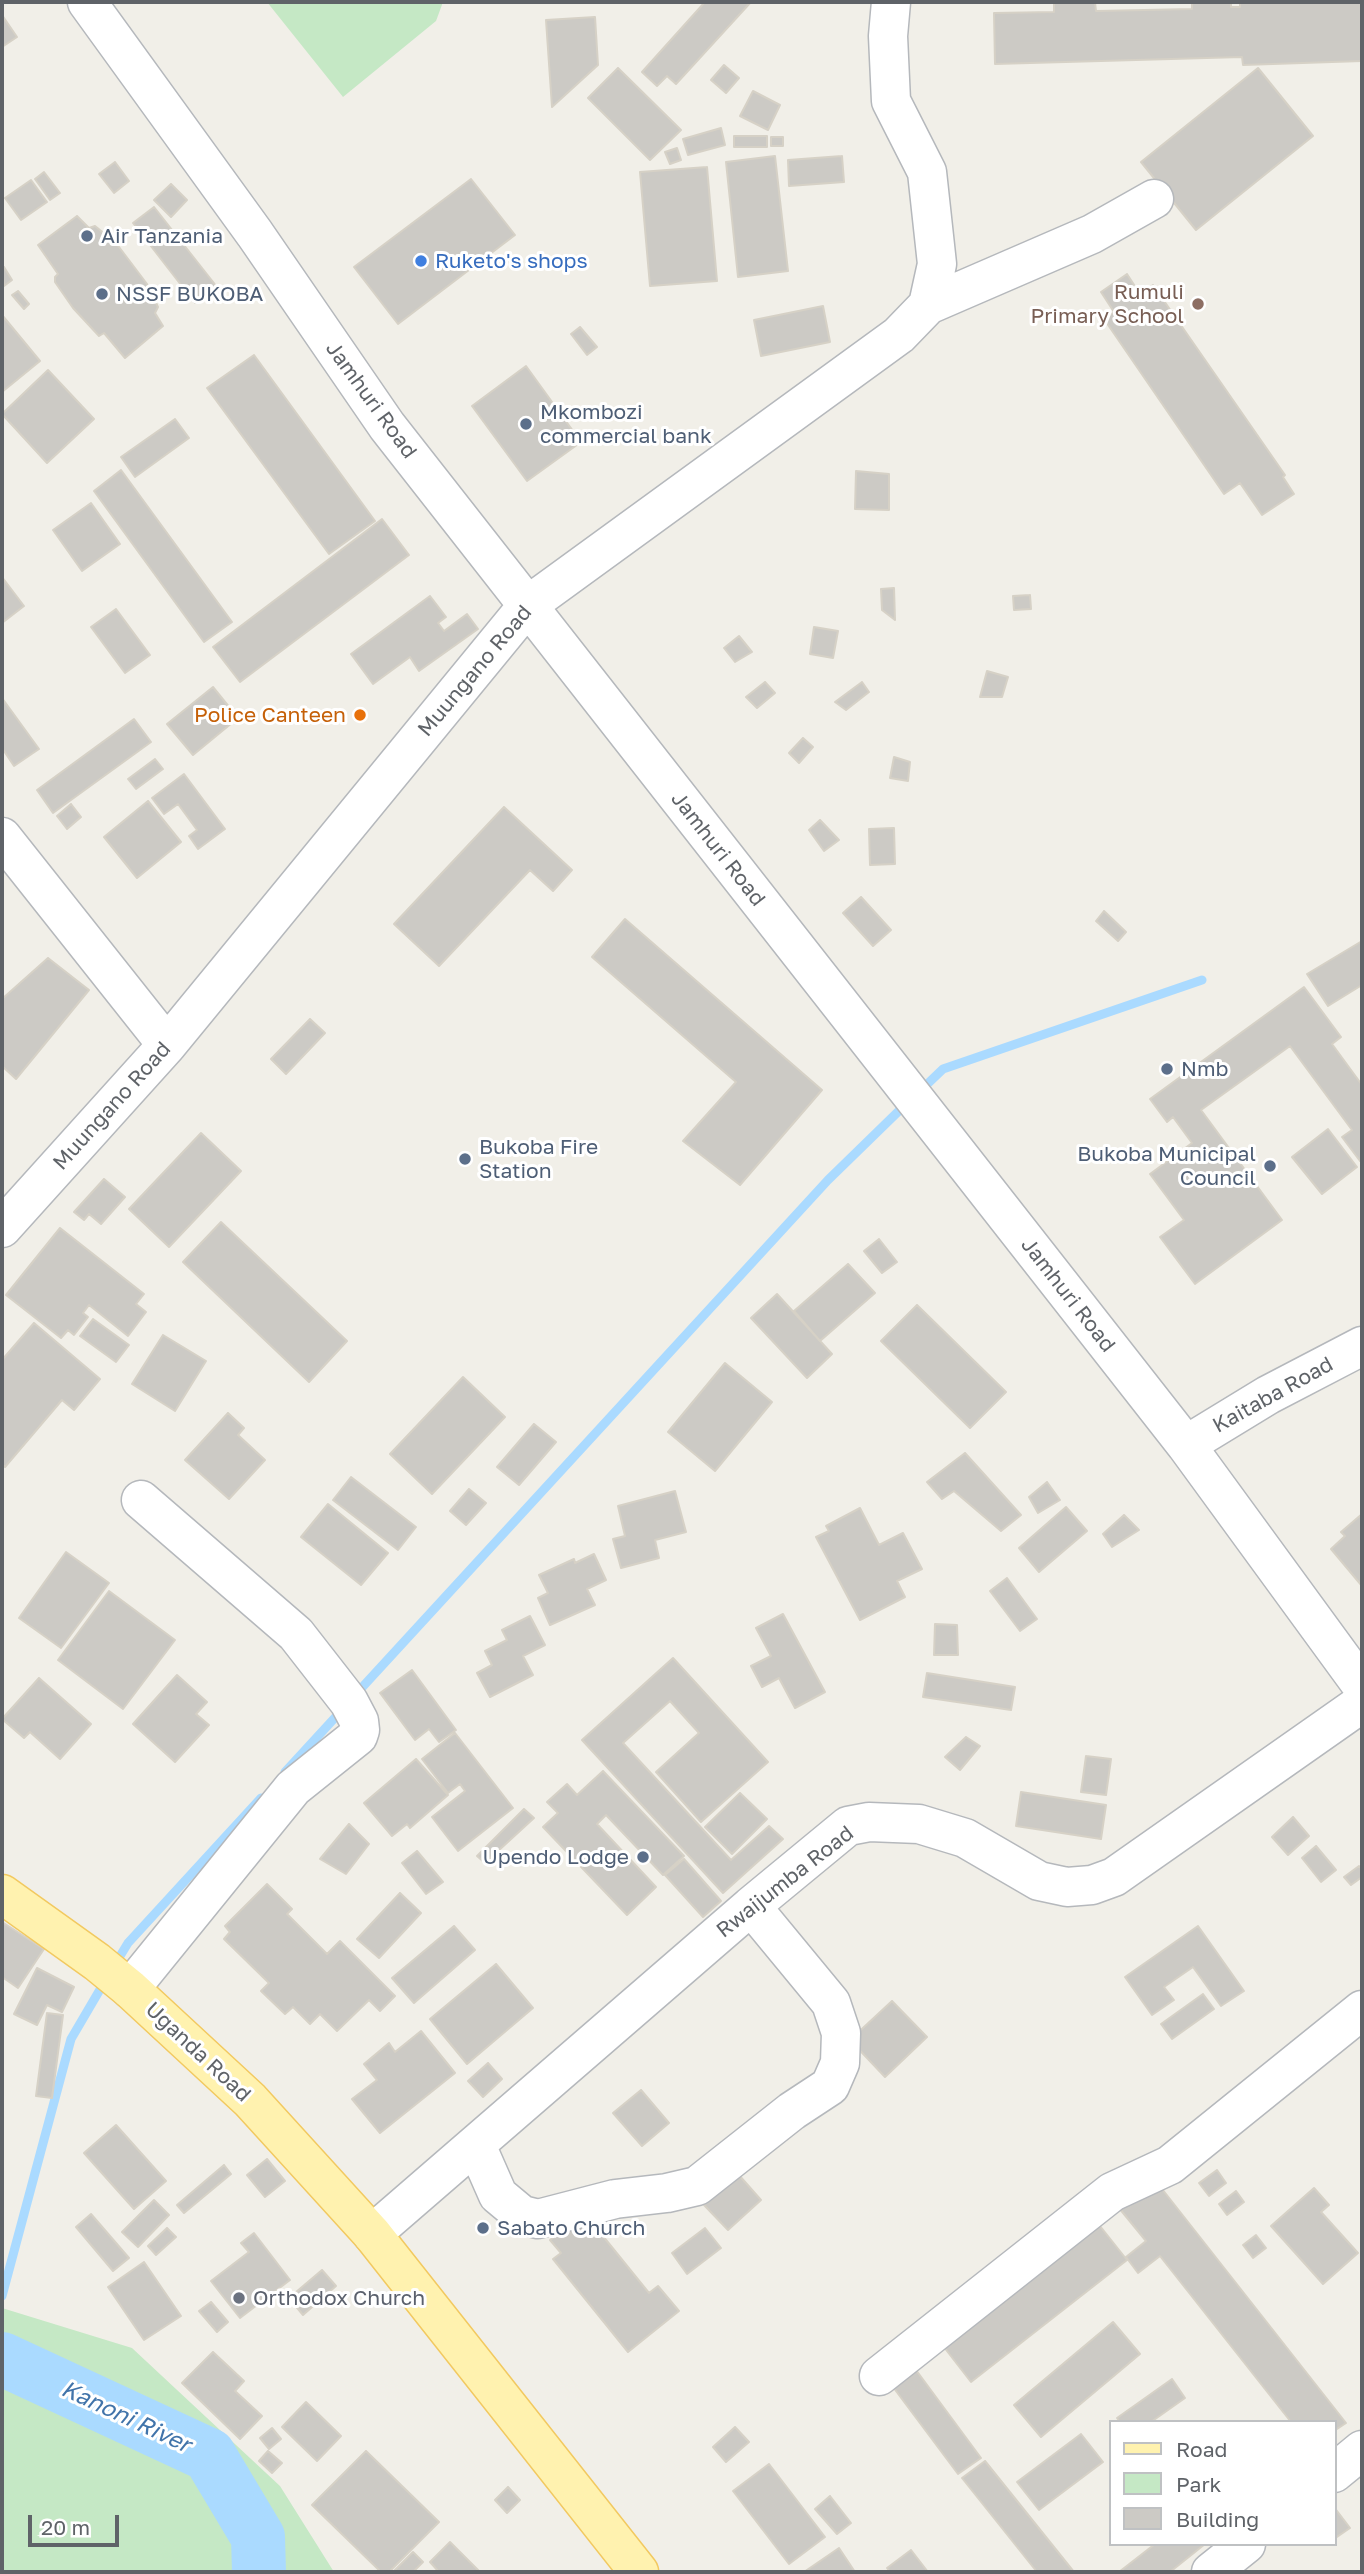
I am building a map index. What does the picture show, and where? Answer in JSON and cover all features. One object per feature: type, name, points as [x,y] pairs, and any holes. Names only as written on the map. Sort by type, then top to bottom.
[{"type":"main road","name":"Uganda Road","points":[[2,1894],[130,1989],[250,2100],[372,2234],[639,2572]]},
{"type":"street","name":"Jamhuri Road","points":[[87,2],[255,234],[387,426],[1186,1446],[1362,1686]]},
{"type":"street","points":[[891,2],[888,36],[891,101],[927,173],[936,264],[928,305]]},
{"type":"street","points":[[928,305],[1091,234],[1154,199]]},
{"type":"street","name":"Muungano Road","points":[[2,1228],[167,1045],[528,605],[899,335],[928,305]]},
{"type":"street","points":[[2,837],[167,1045]]},
{"type":"street","name":"Kaitaba Road","points":[[1186,1446],[1268,1395],[1362,1346]]},
{"type":"street","points":[[130,1989],[293,1788],[358,1736],[360,1730],[359,1721],[349,1702],[296,1634],[141,1500]]},
{"type":"street","name":"Rwaijumba Road","points":[[372,2234],[751,1906],[848,1826],[869,1822],[919,1824],[965,1838],[1039,1881],[1067,1887],[1091,1885],[1114,1877],[1362,1703]]},
{"type":"street","points":[[476,2145],[498,2196],[522,2215],[538,2219],[615,2199],[667,2193],[697,2186],[792,2111],[830,2086],[840,2063],[841,2033],[831,2003],[751,1906]]},
{"type":"street","points":[[879,2376],[1112,2192],[1170,2165],[1362,2010]]},
{"type":"street","points":[[1336,2471],[1362,2450]]},
{"type":"street","points":[[1211,2572],[1244,2546]]},
{"type":"green space","points":[[267,2],[443,2],[436,21],[343,97]]},
{"type":"green space","points":[[2,2308],[132,2348],[280,2486],[334,2572],[2,2572]]},
{"type":"building","points":[[705,2],[751,2],[676,84],[667,76],[657,86],[642,72]]},
{"type":"building","points":[[1054,2],[1095,2],[1096,11],[1192,9],[1192,2],[1231,2],[1231,7],[1240,7],[1240,2],[1362,2],[1362,61],[1243,65],[1242,57],[995,64],[994,13],[1054,12]]},
{"type":"building","points":[[2,15],[17,37],[2,47]]},
{"type":"building","points":[[595,17],[598,65],[552,107],[546,20]]},
{"type":"building","points":[[724,65],[739,78],[726,93],[711,80]]},
{"type":"building","points":[[618,68],[681,130],[650,160],[588,98]]},
{"type":"building","points":[[1258,68],[1313,136],[1196,230],[1141,162]]},
{"type":"building","points":[[753,91],[780,105],[768,130],[740,116]]},
{"type":"building","points":[[721,128],[725,145],[688,155],[683,139]]},
{"type":"building","points":[[734,136],[767,136],[767,147],[734,147]]},
{"type":"building","points":[[771,137],[783,137],[783,146],[771,146]]},
{"type":"building","points":[[677,148],[681,160],[670,164],[665,152]]},
{"type":"building","points":[[775,156],[788,271],[738,277],[726,162]]},
{"type":"building","points":[[842,156],[844,182],[789,186],[788,160]]},
{"type":"building","points":[[115,162],[129,181],[114,193],[99,174]]},
{"type":"building","points":[[707,167],[717,281],[650,286],[640,172]]},
{"type":"building","points":[[44,172],[60,193],[50,200],[35,179]]},
{"type":"building","points":[[471,179],[515,235],[398,324],[354,267]]},
{"type":"building","points":[[31,180],[47,202],[21,220],[5,198]]},
{"type":"building","points":[[171,184],[187,200],[171,217],[154,200]]},
{"type":"building","points":[[154,207],[217,287],[195,303],[133,223]]},
{"type":"building","points":[[77,216],[89,228],[95,226],[116,243],[147,284],[158,307],[155,313],[163,326],[125,358],[104,333],[99,336],[73,308],[55,282],[58,274],[38,245]]},
{"type":"building","points":[[4,267],[12,280],[4,286],[2,269]]},
{"type":"building","points":[[1127,274],[1140,294],[1153,285],[1285,475],[1283,477],[1294,494],[1262,515],[1240,483],[1224,494],[1104,319],[1114,312],[1101,292]]},
{"type":"building","points":[[18,291],[29,304],[24,309],[12,295]]},
{"type":"building","points":[[823,306],[830,342],[761,356],[754,320]]},
{"type":"building","points":[[2,315],[40,361],[2,392]]},
{"type":"building","points":[[580,327],[597,347],[587,355],[571,334]]},
{"type":"building","points":[[254,355],[375,521],[329,554],[207,388]]},
{"type":"building","name":"Mkombozi commercial bank","points":[[526,366],[581,442],[527,481],[472,406]]},
{"type":"building","points":[[48,370],[94,419],[47,463],[2,414]]},
{"type":"building","points":[[175,419],[189,438],[135,477],[121,457]]},
{"type":"building","points":[[121,470],[232,622],[204,642],[94,491]]},
{"type":"building","points":[[856,471],[889,474],[889,510],[855,509]]},
{"type":"building","points":[[91,503],[120,544],[82,571],[53,530]]},
{"type":"building","points":[[382,519],[409,555],[240,682],[213,647]]},
{"type":"building","points":[[2,577],[24,606],[2,623]]},
{"type":"building","points":[[894,588],[895,620],[882,610],[881,589]]},
{"type":"building","points":[[1030,595],[1031,609],[1014,610],[1013,596]]},
{"type":"building","points":[[430,596],[446,617],[438,623],[444,631],[467,614],[478,629],[419,671],[410,657],[373,684],[351,654]]},
{"type":"building","points":[[116,609],[150,655],[125,673],[91,627]]},
{"type":"building","points":[[814,627],[838,631],[833,658],[810,654]]},
{"type":"building","points":[[739,636],[752,652],[735,662],[724,648]]},
{"type":"building","points":[[987,671],[1008,677],[1002,697],[980,697]]},
{"type":"building","points":[[765,682],[775,693],[757,708],[746,697]]},
{"type":"building","points":[[862,682],[869,692],[846,710],[835,702]]},
{"type":"building","points":[[213,687],[238,718],[193,755],[167,724]]},
{"type":"building","points":[[2,698],[39,749],[14,766],[2,748]]},
{"type":"building","points":[[134,719],[151,742],[53,813],[37,790]]},
{"type":"building","points":[[803,738],[813,747],[799,763],[789,753]]},
{"type":"building","points":[[894,757],[910,762],[908,781],[890,778]]},
{"type":"building","points":[[155,759],[163,769],[136,789],[128,779]]},
{"type":"building","points":[[184,774],[225,829],[198,849],[189,836],[197,830],[178,804],[164,814],[152,798]]},
{"type":"building","points":[[148,801],[181,842],[137,878],[104,837]]},
{"type":"building","points":[[71,804],[81,817],[67,829],[57,816]]},
{"type":"building","points":[[504,807],[572,870],[553,891],[530,870],[439,966],[394,924]]},
{"type":"building","points":[[820,820],[839,840],[824,851],[809,830]]},
{"type":"building","points":[[894,828],[895,864],[870,865],[869,829]]},
{"type":"building","points":[[861,897],[891,930],[873,946],[843,913]]},
{"type":"building","points":[[1104,911],[1126,932],[1118,941],[1096,921]]},
{"type":"building","points":[[625,919],[822,1090],[740,1185],[683,1141],[736,1082],[592,957]]},
{"type":"building","points":[[1362,941],[1362,985],[1328,1006],[1307,974]]},
{"type":"building","points":[[48,958],[89,990],[16,1079],[2,1066],[2,999]]},
{"type":"building","points":[[1304,987],[1341,1037],[1332,1044],[1362,1085],[1362,1159],[1360,1161],[1342,1137],[1352,1130],[1290,1046],[1201,1110],[1282,1220],[1195,1284],[1160,1237],[1184,1220],[1150,1174],[1192,1143],[1173,1117],[1167,1122],[1150,1099]]},
{"type":"building","points":[[310,1019],[325,1033],[286,1074],[271,1059]]},
{"type":"building","points":[[1328,1129],[1357,1167],[1322,1194],[1292,1157]]},
{"type":"building","points":[[201,1133],[241,1171],[169,1247],[129,1209]]},
{"type":"building","points":[[104,1179],[125,1197],[101,1224],[89,1214],[84,1220],[74,1212]]},
{"type":"building","points":[[221,1222],[347,1341],[309,1382],[183,1262]]},
{"type":"building","points":[[60,1228],[144,1294],[136,1304],[146,1312],[128,1336],[89,1305],[83,1313],[88,1317],[74,1335],[68,1330],[61,1338],[6,1295]]},
{"type":"building","points":[[879,1239],[897,1262],[882,1273],[864,1251]]},
{"type":"building","points":[[848,1264],[875,1293],[820,1341],[794,1311]]},
{"type":"building","points":[[777,1294],[832,1354],[807,1378],[751,1318]]},
{"type":"building","points":[[917,1305],[1006,1392],[970,1428],[881,1341]]},
{"type":"building","points":[[93,1319],[129,1345],[116,1362],[80,1336]]},
{"type":"building","points":[[34,1323],[100,1379],[74,1410],[62,1400],[5,1467],[2,1464],[2,1360]]},
{"type":"building","points":[[163,1335],[206,1361],[175,1411],[132,1384]]},
{"type":"building","points":[[725,1363],[772,1402],[715,1471],[668,1432]]},
{"type":"building","points":[[463,1377],[505,1417],[432,1494],[390,1454]]},
{"type":"building","points":[[228,1413],[244,1428],[238,1435],[265,1460],[229,1499],[185,1460]]},
{"type":"building","points":[[534,1424],[556,1442],[519,1485],[497,1467]]},
{"type":"building","points":[[965,1453],[1021,1515],[1001,1531],[954,1491],[942,1499],[927,1482]]},
{"type":"building","points":[[351,1477],[416,1527],[398,1550],[333,1500]]},
{"type":"building","points":[[1047,1482],[1060,1500],[1038,1513],[1029,1497]]},
{"type":"building","points":[[469,1489],[486,1503],[466,1525],[450,1511]]},
{"type":"building","points":[[675,1491],[686,1532],[655,1540],[659,1558],[621,1568],[613,1539],[625,1536],[618,1506]]},
{"type":"building","points":[[328,1504],[388,1553],[361,1585],[301,1537]]},
{"type":"building","points":[[1066,1507],[1087,1531],[1039,1572],[1019,1548]]},
{"type":"building","points":[[860,1508],[879,1545],[903,1533],[922,1569],[897,1581],[905,1597],[860,1620],[816,1537],[829,1531],[826,1526]]},
{"type":"building","points":[[1362,1514],[1362,1586],[1331,1549],[1345,1536],[1341,1532]]},
{"type":"building","points":[[1124,1515],[1139,1530],[1112,1547],[1103,1534]]},
{"type":"building","points":[[66,1552],[109,1583],[61,1648],[19,1618]]},
{"type":"building","points":[[594,1554],[606,1580],[587,1589],[595,1605],[550,1625],[538,1598],[548,1593],[539,1575],[574,1559],[575,1563]]},
{"type":"building","points":[[1007,1578],[1037,1619],[1020,1631],[990,1591]]},
{"type":"building","points":[[109,1591],[175,1640],[123,1709],[58,1660]]},
{"type":"building","points":[[783,1614],[825,1692],[795,1708],[779,1678],[762,1687],[751,1666],[771,1656],[756,1628]]},
{"type":"building","points":[[530,1616],[545,1645],[523,1656],[533,1675],[490,1697],[477,1673],[492,1665],[485,1651],[507,1640],[502,1630]]},
{"type":"building","points":[[935,1624],[957,1625],[958,1655],[934,1655]]},
{"type":"building","points":[[673,1658],[768,1762],[701,1822],[656,1772],[699,1733],[670,1701],[623,1743],[731,1860],[769,1826],[783,1839],[723,1893],[582,1740]]},
{"type":"building","points":[[412,1670],[456,1730],[439,1742],[429,1729],[415,1740],[380,1693]]},
{"type":"building","points":[[927,1673],[1015,1687],[1011,1710],[923,1697]]},
{"type":"building","points":[[177,1675],[207,1702],[196,1714],[209,1725],[175,1762],[133,1724]]},
{"type":"building","points":[[39,1678],[91,1724],[60,1759],[30,1732],[24,1738],[2,1719]]},
{"type":"building","points":[[455,1733],[513,1808],[458,1851],[432,1817],[465,1791],[460,1784],[448,1793],[422,1759]]},
{"type":"building","points":[[966,1737],[980,1746],[960,1770],[945,1757]]},
{"type":"building","points":[[1086,1756],[1111,1759],[1106,1795],[1081,1792]]},
{"type":"building","points":[[416,1759],[448,1795],[410,1828],[407,1824],[392,1836],[364,1803]]},
{"type":"building","points":[[603,1771],[684,1856],[663,1875],[606,1815],[597,1824],[656,1887],[627,1915],[543,1827],[558,1813],[547,1802],[567,1784],[577,1795]]},
{"type":"building","points":[[1021,1792],[1106,1805],[1101,1839],[1016,1826]]},
{"type":"building","points":[[740,1793],[767,1819],[732,1854],[705,1827]]},
{"type":"building","points":[[524,1809],[534,1818],[485,1863],[477,1856]]},
{"type":"building","points":[[1293,1817],[1309,1836],[1288,1855],[1272,1837]]},
{"type":"building","points":[[349,1824],[369,1844],[346,1874],[320,1859]]},
{"type":"building","points":[[1316,1846],[1336,1870],[1321,1882],[1302,1858]]},
{"type":"building","points":[[417,1851],[443,1882],[426,1894],[402,1863]]},
{"type":"building","points":[[684,1859],[721,1901],[703,1917],[665,1875]]},
{"type":"building","points":[[1359,1866],[1362,1877],[1351,1885],[1344,1877]]},
{"type":"building","points":[[267,1884],[292,1909],[287,1914],[327,1954],[340,1941],[395,1996],[380,2011],[369,2000],[337,2031],[320,2014],[310,2024],[293,2007],[285,2014],[261,1991],[269,1983],[224,1939],[230,1932],[225,1926]]},
{"type":"building","points":[[400,1893],[421,1913],[379,1958],[357,1939]]},
{"type":"building","points":[[2,1922],[44,1949],[18,1988],[2,1977]]},
{"type":"building","points":[[454,1926],[475,1950],[414,2003],[392,1978]]},
{"type":"building","points":[[1198,1926],[1244,1991],[1221,2006],[1193,1967],[1164,1987],[1174,2000],[1152,2015],[1125,1977]]},
{"type":"building","points":[[496,1964],[533,2008],[467,2064],[430,2019]]},
{"type":"building","points":[[37,1968],[74,1987],[62,2012],[47,2005],[37,2025],[14,2014]]},
{"type":"building","points":[[1203,1994],[1214,2009],[1172,2039],[1161,2024]]},
{"type":"building","points":[[892,2001],[927,2037],[885,2077],[850,2040]]},
{"type":"building","points":[[47,2013],[63,2015],[52,2098],[36,2096]]},
{"type":"building","points":[[421,2031],[455,2073],[380,2133],[352,2099],[377,2080],[364,2064],[389,2043],[395,2052]]},
{"type":"building","points":[[488,2063],[502,2079],[483,2097],[468,2081]]},
{"type":"building","points":[[641,2090],[669,2123],[642,2146],[613,2113]]},
{"type":"building","points":[[116,2125],[166,2181],[134,2209],[84,2153]]},
{"type":"building","points":[[267,2159],[285,2181],[265,2197],[247,2175]]},
{"type":"building","points":[[224,2165],[231,2174],[184,2213],[177,2205]]},
{"type":"building","points":[[1217,2170],[1226,2183],[1209,2196],[1199,2183]]},
{"type":"building","points":[[738,2174],[761,2200],[728,2230],[704,2205]]},
{"type":"building","points":[[1155,2180],[1346,2423],[1336,2430],[1336,2420],[1289,2420],[1160,2256],[1138,2273],[1126,2257],[1146,2241],[1119,2208]]},
{"type":"building","points":[[1314,2188],[1329,2205],[1321,2212],[1358,2253],[1323,2284],[1271,2226]]},
{"type":"building","points":[[1236,2191],[1244,2202],[1227,2215],[1219,2204]]},
{"type":"building","points":[[154,2200],[169,2215],[138,2247],[122,2232]]},
{"type":"building","points":[[91,2214],[129,2258],[113,2271],[76,2227]]},
{"type":"building","points":[[577,2219],[586,2231],[594,2225],[649,2293],[658,2286],[679,2311],[628,2352],[553,2259],[561,2253],[550,2240]]},
{"type":"building","points":[[1096,2221],[1127,2260],[971,2382],[940,2342]]},
{"type":"building","points":[[167,2228],[176,2237],[156,2255],[148,2246]]},
{"type":"building","points":[[705,2228],[721,2248],[687,2274],[672,2253]]},
{"type":"building","points":[[254,2233],[290,2280],[240,2318],[211,2281],[249,2252],[241,2243]]},
{"type":"building","points":[[1256,2235],[1266,2248],[1253,2258],[1243,2245]]},
{"type":"building","points":[[144,2262],[181,2316],[144,2340],[108,2287]]},
{"type":"building","points":[[322,2270],[336,2286],[303,2315],[289,2298]]},
{"type":"building","points":[[211,2302],[228,2322],[217,2332],[199,2311]]},
{"type":"building","points":[[1113,2322],[1140,2354],[1041,2437],[1014,2405]]},
{"type":"building","points":[[213,2352],[244,2381],[235,2391],[262,2416],[240,2439],[182,2383]]},
{"type":"building","points":[[916,2370],[981,2458],[958,2474],[893,2387]]},
{"type":"building","points":[[1172,2379],[1185,2398],[1154,2420],[1117,2418]]},
{"type":"building","points":[[306,2402],[341,2436],[317,2461],[282,2427]]},
{"type":"building","points":[[735,2427],[749,2442],[726,2462],[713,2447]]},
{"type":"building","points":[[272,2428],[281,2439],[269,2449],[260,2438]]},
{"type":"building","points":[[1081,2434],[1103,2462],[1039,2510],[1017,2482]]},
{"type":"building","points":[[268,2451],[282,2463],[272,2473],[259,2461]]},
{"type":"building","points":[[366,2451],[439,2522],[389,2572],[381,2572],[312,2505]]},
{"type":"building","points":[[985,2461],[1074,2572],[1037,2572],[962,2478]]},
{"type":"building","points":[[769,2464],[825,2537],[789,2564],[733,2491]]},
{"type":"building","points":[[508,2487],[520,2500],[507,2513],[495,2500]]},
{"type":"building","points":[[830,2496],[851,2523],[837,2534],[815,2509]]},
{"type":"building","points":[[1336,2510],[1350,2528],[1336,2538]]},
{"type":"building","points":[[450,2542],[480,2572],[439,2572],[430,2562]]},
{"type":"building","points":[[1152,2546],[1202,2546],[1170,2572],[1119,2572]]},
{"type":"building","points":[[839,2548],[855,2572],[804,2572]]},
{"type":"building","points":[[911,2550],[928,2572],[890,2572],[887,2568]]},
{"type":"building","points":[[413,2552],[423,2562],[413,2572],[393,2572]]},
{"type":"waterway","points":[[920,1091],[943,1069],[1202,980]]},
{"type":"waterway","points":[[356,1694],[828,1180],[907,1103]]},
{"type":"waterway","points":[[285,1772],[342,1710]]},
{"type":"waterway","points":[[114,1966],[128,1943],[261,1798]]},
{"type":"waterway","points":[[2,2296],[71,2039],[105,1981]]},
{"type":"waterway","name":"Kanoni River","points":[[2,2359],[209,2455],[258,2537],[259,2572]]},
{"type":"place","name":"Air Tanzania","points":[[87,236]]},
{"type":"place","name":"Ruketo's shops","points":[[421,261]]},
{"type":"place","name":"NSSF BUKOBA","points":[[102,294]]},
{"type":"place","name":"Rumuli Primary School","points":[[1198,304]]},
{"type":"place","name":"Mkombozi commercial bank","points":[[526,424]]},
{"type":"place","name":"Police Canteen","points":[[360,715]]},
{"type":"place","name":"Nmb","points":[[1167,1069]]},
{"type":"place","name":"Bukoba Fire Station","points":[[465,1159]]},
{"type":"place","name":"Bukoba Municipal Council","points":[[1270,1166]]},
{"type":"place","name":"Upendo Lodge","points":[[643,1857]]},
{"type":"place","name":"Sabato Church","points":[[483,2228]]},
{"type":"place","name":"Orthodox Church","points":[[239,2298]]}]
